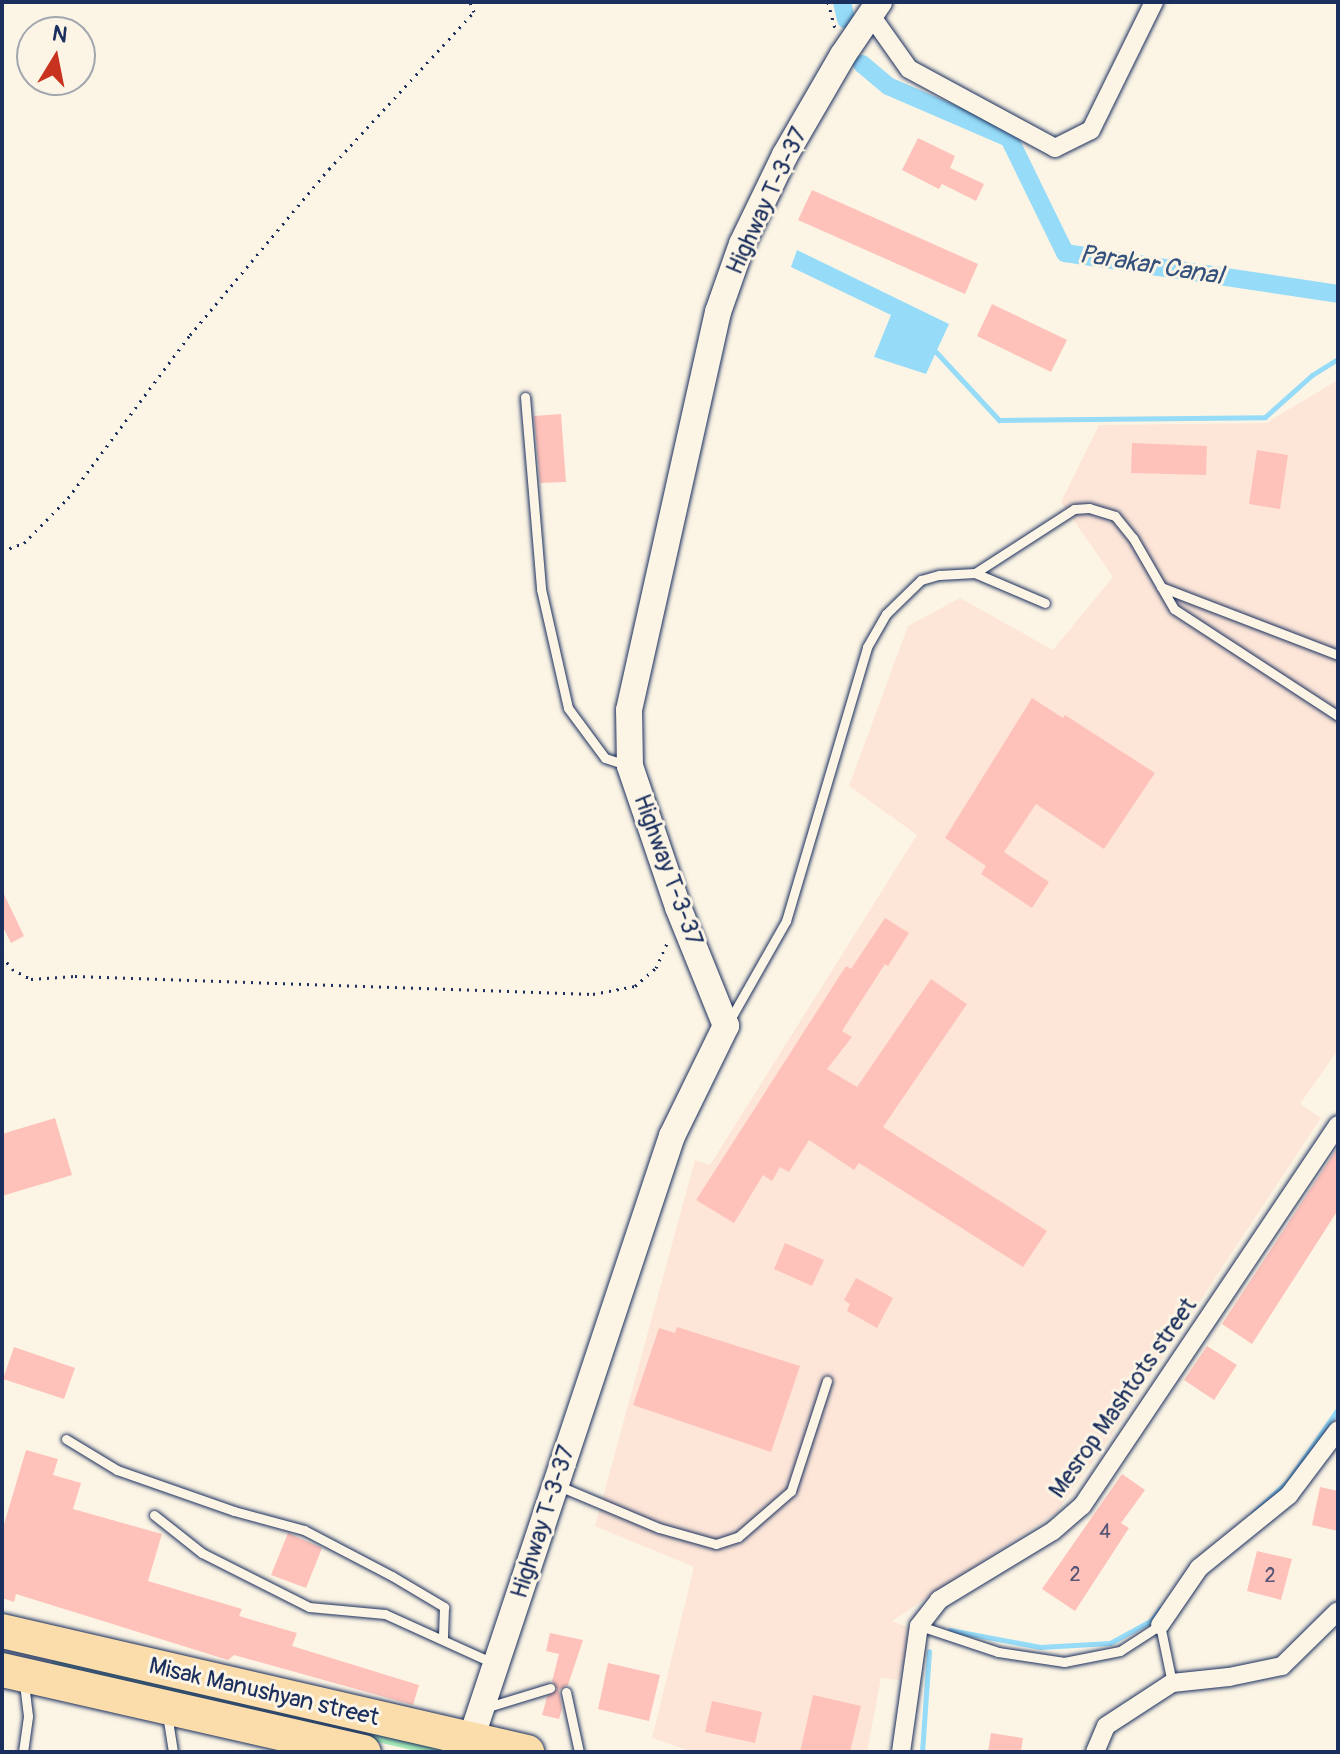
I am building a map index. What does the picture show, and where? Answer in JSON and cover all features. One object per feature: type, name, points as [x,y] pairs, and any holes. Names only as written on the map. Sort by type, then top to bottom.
[{"type":"highway","points":[[12,1672],[16,1634]]},
{"type":"highway","name":"Misak Manushyan street","points":[[16,1634],[476,1724],[527,1752]]},
{"type":"highway","name":"Misak Manushyan street","points":[[12,1672],[364,1752]]},
{"type":"main road","name":"Highway T-3-37","points":[[476,1724],[672,1136],[726,1026],[678,907],[630,766],[629,710],[718,312],[742,244],[785,155],[874,8]]},
{"type":"street","points":[[874,8],[909,69],[1055,148],[1091,130],[1154,2]]},
{"type":"street","name":"Mesrop Mashtots street","points":[[919,1626],[939,1600],[1053,1531],[1082,1506],[1338,1125]]},
{"type":"street","points":[[1160,1625],[1199,1568],[1289,1495],[1338,1430]]},
{"type":"street","points":[[1095,1752],[1106,1726],[1172,1683],[1229,1677],[1282,1666],[1338,1611]]},
{"type":"street","points":[[901,1752],[919,1626]]},
{"type":"lane","points":[[525,397],[541,589],[568,708],[605,758],[630,766]]},
{"type":"lane","points":[[975,573],[1074,509],[1089,508],[1115,516],[1133,538],[1174,609],[1338,716]]},
{"type":"lane","points":[[726,1026],[786,921],[867,647],[886,614],[921,580],[939,575],[975,573],[1045,603]]},
{"type":"lane","points":[[1161,587],[1338,655]]},
{"type":"lane","points":[[556,1485],[659,1528],[716,1544],[738,1537],[791,1491],[827,1381]]},
{"type":"lane","points":[[66,1439],[117,1470],[234,1511],[304,1530],[392,1576],[444,1607],[443,1639]]},
{"type":"lane","points":[[154,1515],[202,1553],[309,1607],[385,1614],[496,1665]]},
{"type":"lane","points":[[919,1626],[998,1652],[1064,1662],[1120,1651],[1160,1625],[1172,1683]]},
{"type":"lane","points":[[12,1672],[28,1716],[23,1752]]},
{"type":"lane","points":[[476,1724],[550,1688]]},
{"type":"lane","points":[[566,1692],[579,1752]]},
{"type":"lane","points":[[166,1707],[173,1752]]},
{"type":"path","points":[[2,551],[24,543],[68,498],[200,323],[329,169],[474,12],[470,2]]},
{"type":"path","points":[[2,956],[12,969],[31,979],[75,976],[593,994],[635,986],[656,968],[678,907]]},
{"type":"shaded area","points":[[1338,380],[1338,1050],[1300,1104],[1321,1118],[1108,1440],[1056,1513],[892,1621],[912,1629],[899,1680],[881,1678],[867,1752],[693,1752],[652,1738],[694,1567],[595,1526],[695,1160],[710,1165],[917,835],[849,786],[908,626],[960,598],[1053,650],[1113,577],[1061,502],[1099,425],[1266,423]]},
{"type":"green space","points":[[53,1658],[461,1752],[421,1752],[51,1667]]},
{"type":"water","points":[[797,250],[949,324],[926,374],[874,357],[891,315],[791,267]]},
{"type":"building","points":[[918,138],[955,156],[950,168],[984,184],[976,201],[942,184],[939,189],[902,170]]},
{"type":"building","points":[[812,190],[978,264],[965,294],[798,220]]},
{"type":"building","points":[[992,304],[1067,340],[1051,372],[977,336]]},
{"type":"building","points":[[561,414],[566,482],[540,483],[534,416]]},
{"type":"building","points":[[1132,443],[1207,446],[1206,475],[1131,473]]},
{"type":"building","points":[[1257,450],[1288,455],[1280,509],[1249,504]]},
{"type":"building","points":[[1032,698],[1063,718],[1065,715],[1155,773],[1104,849],[1036,804],[1004,852],[1049,882],[1032,908],[981,874],[986,866],[945,838]]},
{"type":"building","points":[[2,890],[24,936],[11,943],[2,925]]},
{"type":"building","points":[[885,918],[909,933],[842,1031],[852,1037],[827,1069],[857,1087],[931,979],[967,1004],[883,1127],[1047,1231],[1023,1267],[859,1163],[854,1170],[809,1140],[789,1172],[780,1167],[772,1181],[763,1175],[734,1223],[696,1200],[846,966],[851,969]]},
{"type":"building","points":[[55,1118],[72,1175],[2,1196],[2,1134]]},
{"type":"building","points":[[1338,1147],[1338,1210],[1252,1344],[1222,1324]]},
{"type":"building","points":[[785,1243],[824,1260],[812,1286],[774,1269]]},
{"type":"building","points":[[856,1278],[893,1298],[877,1328],[847,1311],[850,1304],[844,1300]]},
{"type":"building","points":[[677,1327],[800,1366],[771,1452],[633,1405],[659,1328],[675,1333]]},
{"type":"building","points":[[1207,1346],[1237,1365],[1214,1400],[1184,1380]]},
{"type":"building","points":[[14,1347],[75,1368],[64,1399],[3,1379]]},
{"type":"building","points":[[26,1450],[58,1459],[53,1475],[81,1483],[73,1509],[162,1534],[148,1581],[242,1609],[239,1616],[297,1633],[292,1646],[419,1685],[413,1705],[234,1655],[228,1660],[16,1594],[14,1602],[2,1598],[2,1531]]},
{"type":"building","points":[[1122,1474],[1145,1490],[1121,1523],[1129,1528],[1075,1611],[1042,1589]]},
{"type":"building","points":[[1320,1487],[1338,1491],[1338,1531],[1312,1525]]},
{"type":"building","points":[[288,1533],[322,1548],[306,1588],[271,1575]]},
{"type":"building","points":[[1257,1551],[1292,1559],[1281,1600],[1247,1591]]},
{"type":"building","points":[[550,1633],[583,1640],[568,1685],[559,1690],[562,1709],[559,1719],[542,1715],[547,1697],[557,1689],[552,1681],[559,1654],[546,1651]]},
{"type":"building","points":[[608,1663],[660,1675],[649,1721],[598,1709]]},
{"type":"building","points":[[813,1695],[861,1706],[850,1752],[800,1752]]},
{"type":"building","points":[[712,1701],[762,1712],[755,1743],[705,1732]]},
{"type":"building","points":[[991,1733],[1023,1738],[1021,1752],[988,1752]]},
{"type":"waterway","name":"Parakar Canal","points":[[842,2],[846,20]]},
{"type":"waterway","name":"Parakar Canal","points":[[862,64],[888,86],[1009,138],[1065,253],[1338,294]]},
{"type":"waterway","points":[[936,352],[999,420],[1265,417],[1312,375],[1338,359]]},
{"type":"waterway","points":[[1253,1513],[1288,1481],[1338,1409]]},
{"type":"waterway","points":[[950,1630],[1040,1647],[1110,1643],[1152,1620],[1160,1609]]},
{"type":"waterway","points":[[922,1752],[929,1651]]}]
